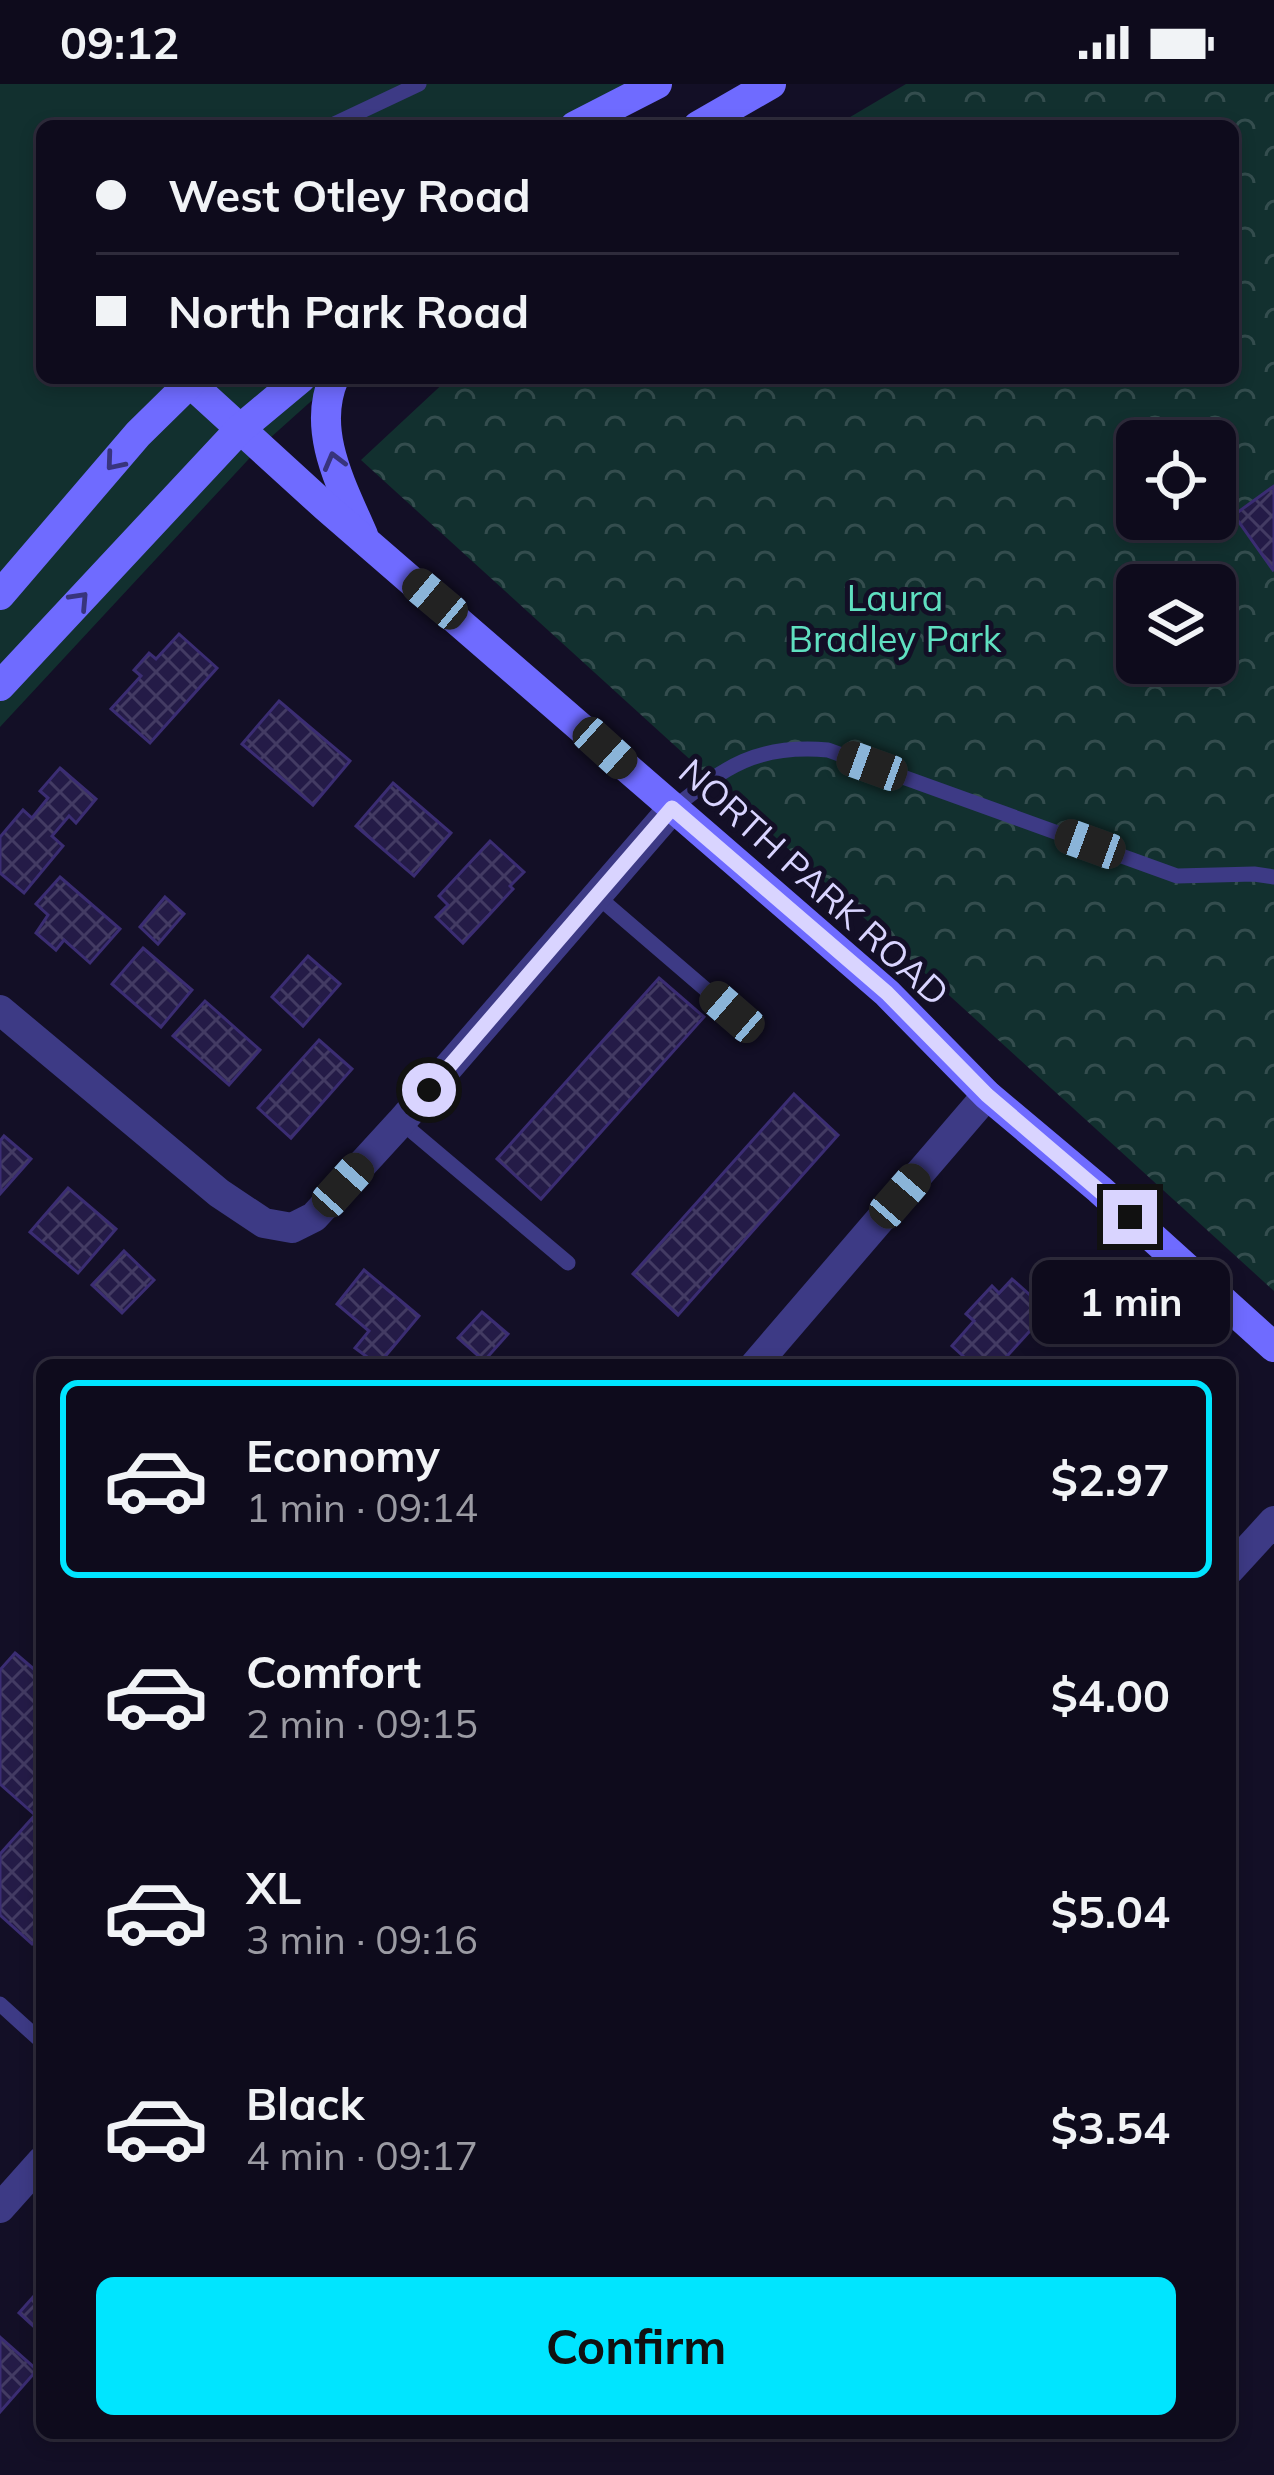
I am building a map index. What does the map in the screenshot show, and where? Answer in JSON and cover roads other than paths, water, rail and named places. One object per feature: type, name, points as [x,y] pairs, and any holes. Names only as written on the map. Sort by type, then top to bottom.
[{"type":"street","points":[[587,120],[657,84]]},
{"type":"street","points":[[708,120],[771,84]]},
{"type":"street","points":[[0,595],[186,384]]},
{"type":"street","name":"NORTH PARK ROAD","points":[[194,384],[366,540],[887,993],[987,1095],[1274,1347]]},
{"type":"street","points":[[0,686],[240,429],[294,384]]},
{"type":"street","points":[[333,384],[325,417],[332,464],[366,540]]},
{"type":"street","points":[[0,1010],[219,1192],[264,1223],[292,1228],[314,1217],[401,1122],[672,808]]},
{"type":"street","points":[[760,1359],[987,1095]]},
{"type":"street","points":[[1236,1562],[1274,1521]]},
{"type":"street","points":[[0,2209],[36,2168]]},
{"type":"lane","points":[[343,120],[419,84]]},
{"type":"lane","points":[[672,808],[729,766],[784,747],[828,750],[1177,876],[1274,877]]},
{"type":"lane","points":[[597,896],[732,1012]]},
{"type":"lane","points":[[401,1122],[568,1263]]},
{"type":"lane","points":[[0,2004],[36,2037]]},
{"type":"park label","name":"Laura Bradley Park","points":[[895,618]]}]
